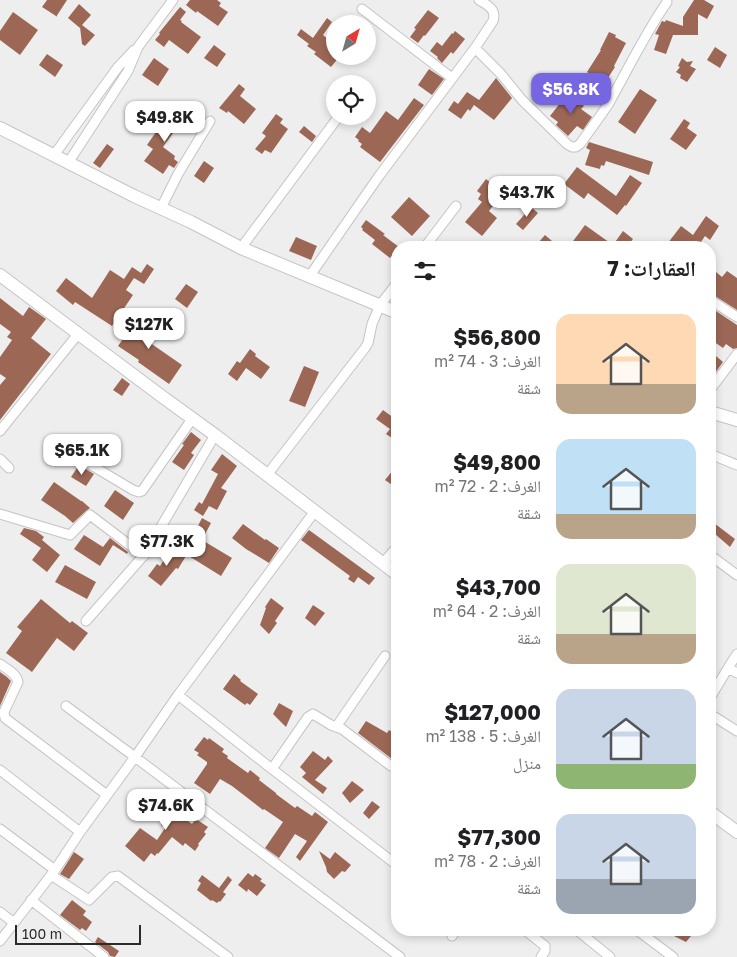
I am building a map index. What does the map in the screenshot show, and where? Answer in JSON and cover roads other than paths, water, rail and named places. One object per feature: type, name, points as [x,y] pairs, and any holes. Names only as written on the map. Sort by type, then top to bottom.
[{"type":"main road","points":[[0,128],[241,248],[391,310]]},
{"type":"main road","points":[[0,275],[391,569]]},
{"type":"main road","points":[[716,414],[737,420]]},
{"type":"main road","points":[[716,816],[737,832]]},
{"type":"street","points":[[54,155],[118,67],[138,47],[173,0]]},
{"type":"street","points":[[309,277],[378,176],[476,48],[494,16],[491,7],[479,0]]},
{"type":"street","points":[[476,48],[522,100],[550,128],[567,144],[576,147],[608,104],[667,2]]},
{"type":"street","points":[[362,10],[452,78]]},
{"type":"street","points":[[68,163],[128,72],[138,47]]},
{"type":"street","points":[[161,208],[178,174],[210,121]]},
{"type":"street","points":[[241,248],[332,125]]},
{"type":"street","points":[[429,241],[456,206]]},
{"type":"street","points":[[267,475],[365,348],[380,305],[391,291]]},
{"type":"street","points":[[716,304],[737,317]]},
{"type":"street","points":[[0,431],[78,334]]},
{"type":"street","points":[[716,382],[737,354]]},
{"type":"street","points":[[71,453],[139,492],[142,491],[192,419]]},
{"type":"street","points":[[86,621],[144,556],[215,435]]},
{"type":"street","points":[[716,456],[737,465]]},
{"type":"street","points":[[0,459],[9,468]]},
{"type":"street","points":[[0,940],[53,872],[178,695],[315,512]]},
{"type":"street","points":[[0,514],[70,535],[90,515],[144,556]]},
{"type":"street","points":[[383,563],[391,554]]},
{"type":"street","points":[[716,559],[737,575]]},
{"type":"street","points":[[716,688],[737,654]]},
{"type":"street","points":[[336,727],[385,656]]},
{"type":"street","points":[[0,664],[18,679],[4,712],[5,718],[107,795]]},
{"type":"street","points":[[728,668],[737,673]]},
{"type":"street","points":[[178,695],[391,861]]},
{"type":"street","points":[[66,706],[400,957]]},
{"type":"street","points":[[272,769],[309,715],[315,714],[328,724],[344,730],[391,766]]},
{"type":"street","points":[[716,718],[737,731]]},
{"type":"street","points":[[0,770],[80,832]]},
{"type":"street","points":[[0,828],[89,900],[112,876],[118,876],[228,957]]},
{"type":"street","points":[[31,900],[104,957]]},
{"type":"street","points":[[0,912],[13,922]]},
{"type":"street","points":[[532,936],[545,946],[545,951],[541,957]]},
{"type":"street","points":[[584,936],[610,957]]},
{"type":"street","points":[[645,936],[673,957]]}]
